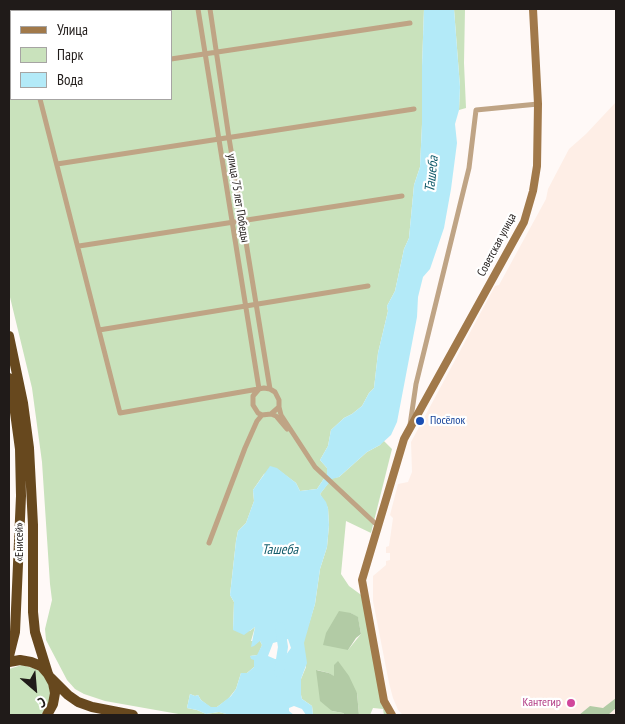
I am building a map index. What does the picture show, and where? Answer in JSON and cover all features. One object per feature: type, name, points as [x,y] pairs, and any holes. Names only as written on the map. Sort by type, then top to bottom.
[{"type":"highway","name":"«Енисей»","points":[[9,336],[23,403],[29,448],[33,524],[33,612],[35,632],[54,688],[54,699],[47,715]]},
{"type":"highway","name":"«Енисей»","points":[[9,378],[20,449],[21,496],[15,632],[9,656]]},
{"type":"highway","name":"«Енисей»","points":[[9,662],[20,660],[41,666],[68,695],[78,702],[92,707],[133,715]]},
{"type":"street","name":"улица 75 лет Победы","points":[[198,9],[259,389]]},
{"type":"street","name":"улица 75 лет Победы","points":[[210,9],[270,389]]},
{"type":"street","name":"Советская улица","points":[[392,715],[384,701],[362,580],[399,452],[409,428],[432,390],[524,222],[533,190],[537,166],[538,104],[533,9]]},
{"type":"street","points":[[172,59],[410,23]]},
{"type":"street","points":[[40,100],[120,413],[259,389],[270,389],[278,396],[281,415],[315,467]]},
{"type":"street","points":[[409,428],[416,384],[469,168],[476,110],[538,104]]},
{"type":"street","points":[[57,164],[414,108]]},
{"type":"street","points":[[79,246],[402,196]]},
{"type":"street","points":[[100,330],[368,286]]},
{"type":"street","points":[[259,389],[253,396],[255,410],[262,414],[271,414],[280,420],[322,475],[378,526]]},
{"type":"street","points":[[271,414],[279,407]]},
{"type":"street","points":[[209,543],[245,448],[262,414]]},
{"type":"shaded area","points":[[616,102],[616,715],[403,715],[398,710],[389,683],[373,601],[373,576],[386,565],[386,561],[390,560],[390,553],[386,553],[386,547],[389,546],[393,518],[390,515],[398,484],[408,482],[412,472],[411,442],[495,286],[499,285],[546,199],[548,189],[569,149]]},
{"type":"green space","points":[[9,9],[424,9],[420,167],[414,185],[409,238],[404,249],[395,291],[387,306],[388,311],[378,353],[374,388],[362,406],[344,418],[331,430],[328,446],[320,460],[327,468],[327,474],[317,489],[300,491],[296,483],[277,469],[264,474],[253,490],[254,501],[246,523],[238,531],[230,595],[234,602],[233,630],[250,631],[255,627],[251,641],[260,641],[262,645],[258,655],[250,656],[254,659],[254,667],[247,673],[241,673],[236,689],[228,699],[217,707],[211,708],[198,695],[190,694],[187,708],[206,714],[219,712],[230,715],[184,715],[105,701],[84,694],[75,689],[67,680],[46,640],[45,629],[52,600],[42,462],[32,388],[9,293]]},
{"type":"green space","points":[[454,9],[465,9],[464,63],[466,108],[459,110],[460,87]]},
{"type":"green space","points":[[383,440],[392,449],[371,533],[346,521],[341,574],[349,586],[364,597],[388,715],[384,715],[383,709],[373,708],[370,715],[359,715],[357,693],[329,673],[317,670],[332,711],[345,715],[313,715],[312,706],[302,699],[301,679],[306,667],[303,643],[315,604],[320,569],[327,547],[328,508],[320,494],[332,478],[339,477],[367,452],[380,445]],"holes":[[[351,613],[358,618],[361,634],[348,650]]]},
{"type":"green space","points":[[339,611],[351,613],[358,617],[361,634],[348,650],[323,645],[326,633]]},
{"type":"green space","points":[[338,661],[349,676],[357,693],[359,715],[345,715],[332,711],[320,701],[316,670],[334,676],[334,665]]},
{"type":"green space","points":[[22,665],[36,669],[43,674],[48,682],[50,692],[49,703],[41,715],[9,715],[9,669]]},
{"type":"green space","points":[[616,698],[616,708],[608,715],[579,715],[590,706],[603,708]]},
{"type":"water","name":"Ташеба","points":[[424,9],[454,9],[460,87],[459,110],[455,124],[457,143],[451,189],[444,228],[430,269],[423,277],[418,297],[417,317],[397,422],[391,435],[380,445],[367,452],[339,477],[332,479],[320,494],[328,508],[327,547],[320,569],[315,604],[304,643],[307,663],[301,679],[302,699],[312,706],[313,715],[306,715],[302,709],[294,706],[289,708],[289,711],[294,715],[230,715],[219,712],[206,714],[187,708],[190,694],[198,695],[201,700],[211,707],[217,707],[231,696],[236,689],[241,673],[247,673],[254,667],[254,660],[250,656],[257,655],[262,645],[260,641],[251,647],[255,627],[244,635],[233,630],[234,602],[230,595],[238,531],[246,523],[254,501],[253,490],[270,466],[277,468],[296,483],[300,491],[317,489],[327,474],[327,468],[320,460],[328,446],[331,430],[344,418],[362,406],[374,388],[378,353],[388,311],[387,306],[395,291],[404,249],[409,238],[414,185],[420,167]],"holes":[[[288,639],[291,648],[283,659],[275,659],[268,656],[273,643]]]},
{"type":"waterway","name":"Ташеба","points":[[279,672],[283,647],[280,627]]},
{"type":"place","name":"Посёлок","points":[[420,421]]},
{"type":"place","name":"Кантегир","points":[[571,703]]}]
